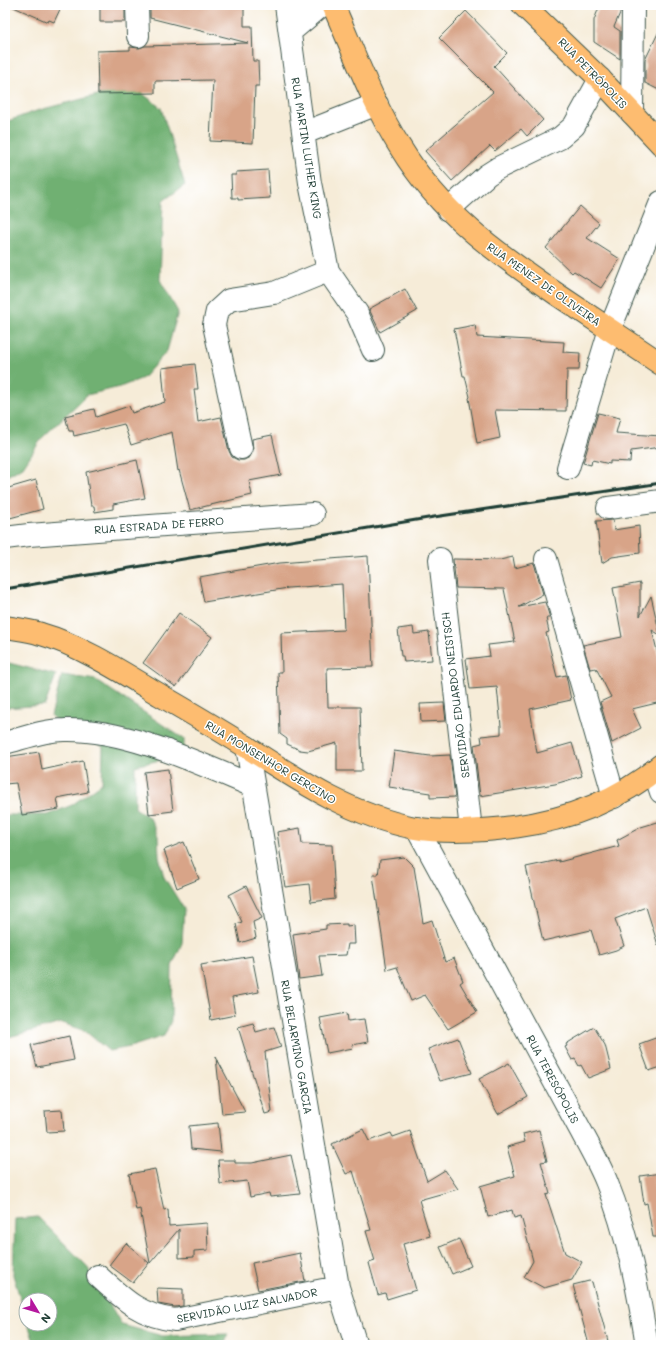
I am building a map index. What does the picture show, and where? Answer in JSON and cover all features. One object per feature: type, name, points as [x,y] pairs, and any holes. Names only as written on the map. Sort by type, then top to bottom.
[{"type":"main road","name":"RUA MENEZ DE OLIVEIRA","points":[[333,5],[377,104],[399,147],[425,183],[448,210],[483,242],[510,263],[661,364]]},
{"type":"main road","name":"RUA PETRÓPOLIS","points":[[523,5],[600,79],[661,144]]},
{"type":"main road","name":"RUA MONSENHOR GERCINO","points":[[5,627],[41,634],[119,670],[247,747],[314,790],[344,805],[389,822],[417,828],[471,830],[534,824],[565,817],[614,797],[658,768]]},
{"type":"street","points":[[137,5],[138,36]]},
{"type":"street","name":"RUA MARTIN LUTHER KING","points":[[286,5],[310,183],[328,271],[356,313],[373,350]]},
{"type":"street","points":[[290,32],[322,5]]},
{"type":"street","points":[[632,113],[633,5]]},
{"type":"street","points":[[448,210],[493,172],[560,138],[574,126],[600,79]]},
{"type":"street","points":[[304,133],[377,104]]},
{"type":"street","points":[[568,468],[610,329],[661,202]]},
{"type":"street","points":[[241,448],[214,325],[214,318],[217,311],[229,300],[274,293],[328,271]]},
{"type":"street","points":[[608,508],[661,501]]},
{"type":"street","name":"RUA ESTRADA DE FERRO","points":[[5,538],[313,514]]},
{"type":"street","name":"SERVIDÃO EDUARDO NEISTSCH","points":[[440,559],[471,830]]},
{"type":"street","points":[[546,559],[614,797]]},
{"type":"street","points":[[5,743],[42,733],[64,730],[106,734],[122,737],[189,759],[254,786]]},
{"type":"street","name":"RUA BELARMINO GARCIA","points":[[247,747],[338,1287],[356,1345]]},
{"type":"street","points":[[658,768],[661,792]]},
{"type":"street","name":"RUA TERESÓPOLIS","points":[[417,828],[581,1131],[607,1182],[622,1223],[637,1284],[647,1345]]},
{"type":"street","name":"SERVIDÃO LUIZ SALVADOR","points":[[98,1276],[120,1296],[142,1311],[157,1318],[175,1320],[338,1287]]},
{"type":"green space","points":[[133,86],[161,108],[185,185],[163,201],[160,280],[178,312],[167,351],[143,378],[120,387],[87,395],[42,438],[23,467],[5,477],[5,122],[39,110]]},
{"type":"green space","points":[[5,662],[56,675],[45,705],[5,708]]},
{"type":"green space","points":[[62,675],[96,680],[184,739],[184,752],[168,758],[135,766],[135,808],[150,818],[158,836],[159,857],[164,877],[184,909],[182,943],[172,966],[171,1021],[164,1036],[130,1047],[109,1051],[85,1031],[62,1023],[5,1038],[5,815],[48,815],[72,805],[102,783],[103,746],[68,730],[51,716]]},
{"type":"green space","points":[[38,1217],[86,1265],[122,1325],[163,1336],[228,1334],[224,1345],[35,1345],[31,1332],[58,1332],[58,1292],[18,1292],[13,1275],[15,1219]]},
{"type":"building","points":[[9,5],[62,5],[54,22],[49,20],[48,22]]},
{"type":"building","points":[[125,5],[125,22],[100,22],[100,6]]},
{"type":"building","points":[[150,5],[244,5],[244,26],[252,26],[253,61],[258,61],[259,86],[255,86],[253,143],[210,141],[213,80],[155,81],[155,93],[98,94],[97,51],[130,50],[130,47],[139,48],[145,46],[248,43],[150,18]]},
{"type":"building","points":[[600,5],[620,5],[620,13],[614,27],[620,31],[620,59],[594,42],[594,20]]},
{"type":"building","points":[[466,11],[507,53],[494,66],[543,120],[527,136],[521,129],[495,151],[490,146],[452,181],[425,151],[493,92],[439,38]]},
{"type":"building","points":[[661,27],[661,91],[645,83],[645,60]]},
{"type":"building","points":[[268,170],[270,198],[238,200],[238,198],[232,198],[231,175],[236,175],[236,172]]},
{"type":"building","points":[[580,206],[599,223],[587,238],[620,259],[601,288],[574,271],[572,273],[546,248]]},
{"type":"building","points":[[405,289],[417,311],[380,332],[369,309]]},
{"type":"building","points":[[475,325],[477,337],[564,342],[563,352],[580,353],[579,370],[567,370],[566,411],[495,410],[500,438],[477,443],[470,397],[465,376],[463,376],[454,329]]},
{"type":"building","points":[[195,364],[198,389],[194,389],[198,422],[221,417],[229,451],[232,457],[238,460],[244,460],[250,457],[253,451],[252,439],[272,435],[281,475],[249,481],[252,495],[190,510],[179,470],[178,471],[172,432],[131,445],[124,424],[74,436],[73,431],[69,431],[65,416],[94,409],[96,417],[129,406],[132,413],[165,402],[162,368]]},
{"type":"building","points":[[598,413],[620,418],[616,433],[661,436],[661,447],[631,451],[630,462],[610,461],[610,464],[592,460],[591,465],[583,463]]},
{"type":"building","points":[[137,460],[145,498],[113,504],[113,509],[95,512],[94,506],[91,506],[86,472]]},
{"type":"building","points":[[36,480],[43,509],[10,518],[5,498],[5,489]]},
{"type":"building","points":[[613,520],[614,530],[639,526],[640,553],[612,557],[602,563],[596,521]]},
{"type":"building","points":[[368,556],[373,667],[327,668],[328,707],[360,707],[362,771],[337,771],[337,743],[308,751],[300,750],[287,744],[287,739],[280,734],[278,672],[282,672],[281,633],[344,630],[342,584],[288,588],[204,602],[199,577],[280,563]]},
{"type":"building","points":[[513,557],[515,568],[534,563],[543,594],[519,607],[545,602],[550,618],[546,618],[549,632],[546,633],[557,677],[566,675],[571,700],[530,709],[537,753],[572,743],[582,776],[555,784],[480,796],[474,745],[482,743],[481,736],[501,734],[501,726],[497,687],[470,689],[466,659],[490,656],[488,645],[515,642],[504,589],[456,588],[453,559],[500,560]]},
{"type":"building","points":[[640,583],[640,616],[651,596],[660,635],[652,630],[661,667],[661,702],[632,709],[641,728],[612,743],[600,702],[611,697],[596,668],[590,669],[583,645],[622,637],[613,588]]},
{"type":"building","points":[[179,613],[212,637],[176,687],[143,663]]},
{"type":"building","points":[[413,627],[414,634],[429,632],[432,660],[404,662],[403,656],[401,656],[398,629]]},
{"type":"building","points":[[444,703],[446,721],[421,722],[420,704]]},
{"type":"building","points":[[394,751],[430,756],[450,755],[455,797],[430,798],[430,793],[389,787]]},
{"type":"building","points":[[39,752],[42,770],[83,761],[88,792],[57,798],[59,809],[22,815],[16,783],[5,784],[5,757]]},
{"type":"building","points":[[168,769],[173,811],[149,814],[144,772]]},
{"type":"building","points":[[661,821],[661,883],[657,884],[661,896],[661,944],[658,945],[646,907],[615,919],[624,946],[616,950],[599,955],[591,930],[543,941],[526,867],[559,860],[559,862],[619,846],[617,840],[641,827]]},
{"type":"building","points":[[300,828],[302,844],[332,845],[335,899],[311,902],[309,884],[285,887],[277,832]]},
{"type":"building","points":[[184,842],[199,879],[177,888],[164,850]]},
{"type":"building","points":[[404,857],[414,867],[423,923],[432,920],[445,962],[454,958],[463,981],[460,983],[477,1012],[448,1029],[425,995],[411,1001],[397,967],[387,970],[373,875],[378,875],[380,860]]},
{"type":"building","points":[[246,886],[262,918],[253,922],[256,938],[240,943],[236,924],[242,922],[229,895]]},
{"type":"building","points":[[347,924],[347,926],[354,925],[355,944],[348,944],[346,955],[319,956],[322,976],[299,979],[293,934],[326,929],[326,925]]},
{"type":"building","points":[[252,956],[259,992],[232,997],[235,1015],[211,1020],[201,965]]},
{"type":"building","points":[[347,1013],[348,1021],[364,1019],[368,1042],[352,1045],[353,1048],[327,1053],[320,1018]]},
{"type":"building","points":[[253,1023],[256,1032],[274,1027],[281,1047],[265,1052],[272,1112],[265,1114],[238,1027]]},
{"type":"building","points":[[594,1027],[605,1045],[611,1069],[588,1078],[581,1065],[579,1066],[575,1059],[572,1060],[565,1047],[567,1046],[566,1044]]},
{"type":"building","points":[[69,1036],[74,1060],[37,1067],[31,1045]]},
{"type":"building","points":[[661,1036],[661,1067],[649,1071],[639,1044]]},
{"type":"building","points":[[458,1038],[472,1073],[440,1081],[428,1049]]},
{"type":"building","points":[[216,1057],[245,1112],[222,1114]]},
{"type":"building","points":[[509,1063],[528,1097],[498,1114],[479,1079]]},
{"type":"building","points":[[62,1110],[64,1131],[47,1132],[45,1111]]},
{"type":"building","points":[[218,1123],[221,1152],[191,1149],[189,1126]]},
{"type":"building","points":[[363,1129],[369,1141],[391,1133],[393,1137],[410,1131],[427,1181],[445,1170],[458,1189],[419,1200],[430,1236],[403,1244],[416,1290],[387,1299],[385,1293],[378,1295],[369,1263],[375,1261],[366,1231],[371,1230],[353,1171],[346,1174],[332,1144]]},
{"type":"building","points":[[539,1130],[547,1161],[541,1162],[550,1194],[546,1195],[565,1253],[582,1262],[572,1280],[544,1288],[524,1277],[533,1261],[521,1216],[514,1218],[512,1210],[488,1217],[480,1186],[515,1176],[507,1147],[525,1142],[523,1134]]},
{"type":"building","points":[[291,1155],[300,1194],[270,1197],[269,1193],[250,1197],[247,1181],[220,1184],[218,1160],[235,1160],[235,1163],[252,1163]]},
{"type":"building","points":[[155,1169],[164,1210],[168,1209],[169,1226],[207,1223],[208,1250],[194,1251],[194,1257],[179,1258],[179,1229],[150,1263],[140,1209],[136,1210],[129,1174]]},
{"type":"building","points":[[661,1173],[661,1237],[653,1237],[647,1203],[644,1204],[640,1176]]},
{"type":"building","points":[[459,1239],[471,1266],[452,1274],[440,1247]]},
{"type":"building","points":[[126,1243],[149,1263],[133,1283],[109,1265]]},
{"type":"building","points":[[300,1253],[305,1281],[258,1290],[252,1263]]},
{"type":"building","points":[[589,1281],[592,1282],[608,1341],[595,1345],[589,1345],[573,1285]]},
{"type":"building","points":[[157,1288],[183,1289],[183,1306],[175,1307],[158,1304]]},
{"type":"railway","points":[[5,589],[434,517],[661,483]]}]
